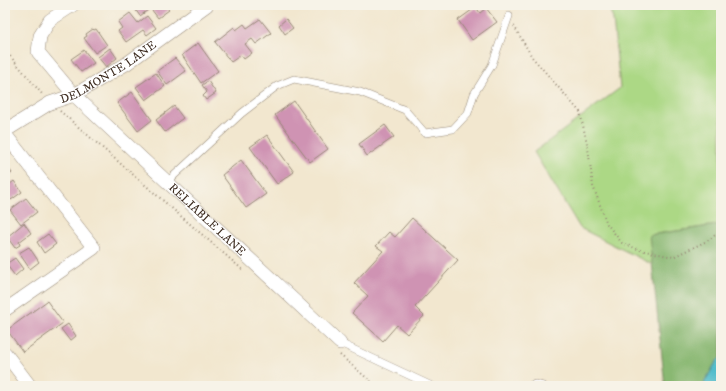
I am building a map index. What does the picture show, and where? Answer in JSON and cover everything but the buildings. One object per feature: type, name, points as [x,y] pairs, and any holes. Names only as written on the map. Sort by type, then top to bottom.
[{"type":"street","name":"RELIABLE LANE","points":[[73,5],[50,20],[40,36],[38,52],[74,95],[167,182],[340,349]]},
{"type":"street","name":"DELMONTE LANE","points":[[5,131],[50,103],[74,95],[126,64],[207,5]]},
{"type":"street","points":[[5,134],[94,248],[5,310]]},
{"type":"street","points":[[5,353],[30,386]]},
{"type":"lane","points":[[167,182],[242,113],[277,86],[294,80],[360,92],[405,110],[425,133],[453,129],[468,113],[474,94],[492,65],[509,16]]},
{"type":"lane","points":[[340,349],[432,386]]},
{"type":"lane","points":[[530,386],[535,384],[543,386]]},
{"type":"path","points":[[702,5],[708,8],[721,8]]},
{"type":"path","points":[[509,16],[532,58],[580,112],[588,148],[593,186],[607,224],[622,243],[640,250],[673,257],[707,241],[721,231]]},
{"type":"path","points":[[5,50],[50,103],[245,273]]},
{"type":"path","points":[[340,349],[376,386]]},
{"type":"green space","points":[[608,5],[721,5],[721,220],[717,225],[650,235],[653,265],[580,228],[534,152],[620,88],[613,19]]},
{"type":"green space","points":[[721,220],[721,386],[665,386],[649,235],[717,225]]},
{"type":"water","points":[[721,357],[721,386],[706,386],[704,383],[716,362]]}]
